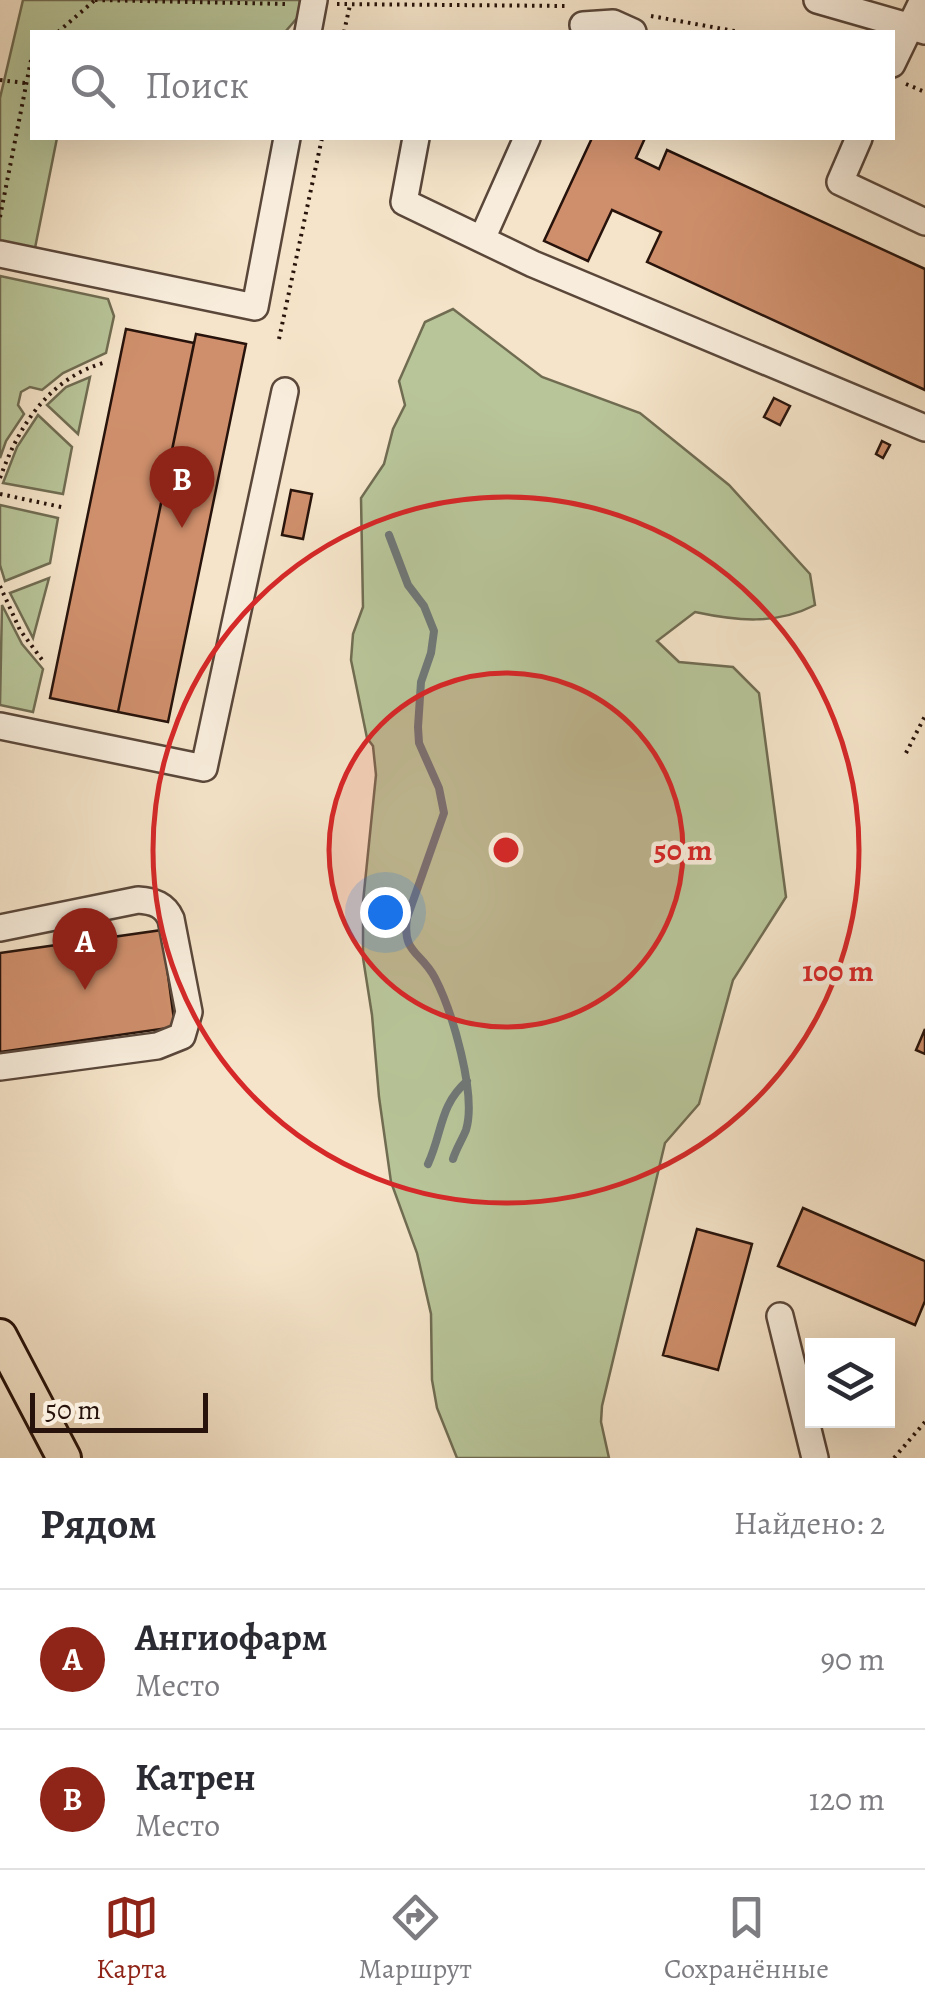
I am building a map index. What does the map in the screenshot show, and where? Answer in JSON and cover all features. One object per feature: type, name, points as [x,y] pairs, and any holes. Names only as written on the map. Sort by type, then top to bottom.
[{"type":"main road","points":[[0,1336],[64,1458]]},
{"type":"street","points":[[817,0],[919,29]]},
{"type":"street","points":[[895,60],[919,29],[923,0]]},
{"type":"street","points":[[308,30],[314,2]]},
{"type":"street","points":[[585,16],[613,24],[638,23]]},
{"type":"street","points":[[0,254],[254,306],[287,140]]},
{"type":"street","points":[[416,140],[404,202],[533,264],[925,428]]},
{"type":"street","points":[[482,239],[526,140]]},
{"type":"street","points":[[858,140],[840,182],[925,222]]},
{"type":"street","points":[[0,726],[204,768],[285,391]]},
{"type":"street","points":[[0,928],[138,900],[152,902],[168,911],[172,920],[189,1012],[182,1036],[158,1046],[0,1067]]},
{"type":"street","points":[[780,1316],[815,1458]]},
{"type":"path","points":[[60,30],[95,0],[314,2],[585,16]]},
{"type":"path","points":[[344,30],[350,5]]},
{"type":"path","points":[[638,23],[717,30]]},
{"type":"path","points":[[0,217],[30,62]]},
{"type":"path","points":[[895,79],[925,92]]},
{"type":"path","points":[[0,80],[25,83]]},
{"type":"path","points":[[280,339],[322,140]]},
{"type":"path","points":[[0,478],[12,444],[37,404],[63,382],[106,362]]},
{"type":"path","points":[[0,494],[66,508]]},
{"type":"path","points":[[0,586],[20,630],[44,661]]},
{"type":"path","points":[[906,753],[925,716]]},
{"type":"path","points":[[894,1458],[925,1422]]},
{"type":"green space","points":[[23,0],[300,0],[298,17],[287,30],[30,30],[30,140],[57,140],[35,248],[0,242],[0,98]]},
{"type":"green space","points":[[0,276],[108,299],[114,316],[106,353],[63,373],[42,390],[30,387],[21,392],[18,405],[24,414],[0,458]]},
{"type":"green space","points":[[453,309],[542,377],[640,413],[729,485],[810,574],[815,605],[786,616],[756,619],[695,612],[657,641],[679,662],[733,667],[759,693],[786,897],[733,980],[699,1104],[665,1143],[602,1406],[601,1422],[609,1458],[457,1458],[437,1408],[432,1380],[431,1314],[417,1253],[391,1182],[379,1097],[363,958],[363,902],[376,775],[373,746],[367,738],[351,660],[353,634],[363,607],[361,498],[384,464],[393,429],[405,405],[399,381],[425,322]]},
{"type":"green space","points":[[90,377],[78,434],[47,405],[66,387]]},
{"type":"green space","points":[[38,415],[72,447],[63,494],[3,483],[17,447]]},
{"type":"green space","points":[[0,505],[58,518],[50,563],[5,581],[0,565]]},
{"type":"green space","points":[[49,578],[33,638],[10,593]]},
{"type":"green space","points":[[2,605],[22,644],[43,669],[33,712],[0,705]]},
{"type":"building","points":[[591,140],[644,140],[636,158],[659,169],[667,150],[925,269],[925,390],[647,262],[661,232],[612,210],[588,261],[544,241]]},
{"type":"building","points":[[126,329],[194,343],[118,712],[50,698]]},
{"type":"building","points":[[196,334],[246,344],[168,722],[118,712]]},
{"type":"building","points":[[774,398],[790,406],[780,425],[764,417]]},
{"type":"building","points":[[882,441],[890,445],[883,458],[876,454]]},
{"type":"building","points":[[291,490],[312,494],[303,539],[282,535]]},
{"type":"building","points":[[162,930],[175,1027],[0,1052],[0,953]]},
{"type":"building","points":[[925,1029],[925,1054],[916,1050]]},
{"type":"building","points":[[803,1208],[925,1261],[925,1301],[915,1325],[778,1266]]},
{"type":"building","points":[[697,1229],[752,1244],[718,1370],[663,1355]]},
{"type":"waterway","points":[[389,535],[408,585],[424,606],[434,631],[421,682],[418,727],[419,743],[439,788],[444,813],[406,930],[410,946],[430,969],[442,993],[466,1075],[469,1114],[453,1159]]},
{"type":"waterway","points":[[428,1164],[446,1110],[467,1081]]},
{"type":"place","name":"Катрен","points":[[182,528]]},
{"type":"place","name":"Ангиофарм","points":[[85,990]]}]
